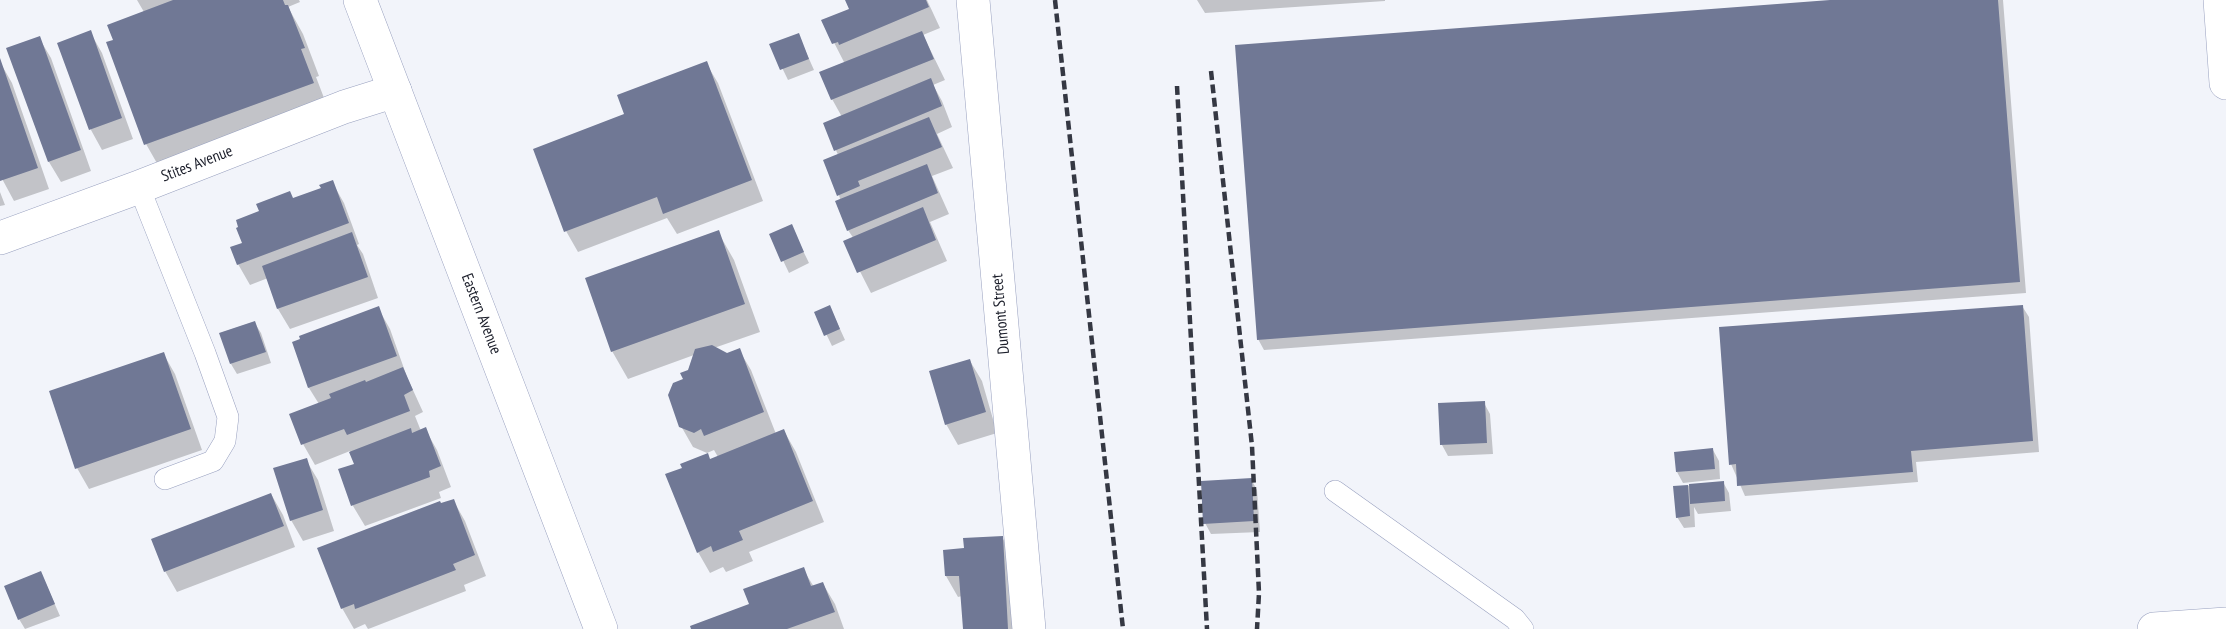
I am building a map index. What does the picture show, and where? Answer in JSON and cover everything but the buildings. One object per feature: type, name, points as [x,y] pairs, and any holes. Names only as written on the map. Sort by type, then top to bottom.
[{"type":"street","name":"Eastern Avenue","points":[[360,0],[602,629]]},
{"type":"street","name":"Dumont Street","points":[[973,0],[1029,629]]},
{"type":"street","points":[[2220,0],[2226,82]]},
{"type":"street","name":"Stites Avenue","points":[[0,238],[140,187],[344,107],[395,91]]},
{"type":"street","points":[[2154,629],[2226,624]]},
{"type":"lane","points":[[140,187],[228,417],[225,441],[213,460],[165,479]]},
{"type":"lane","points":[[1335,491],[1515,619],[1523,629]]},
{"type":"railway","points":[[1055,0],[1123,629]]},
{"type":"railway","points":[[1211,71],[1252,446],[1259,593],[1257,629]]},
{"type":"railway","points":[[1177,86],[1207,629]]}]
